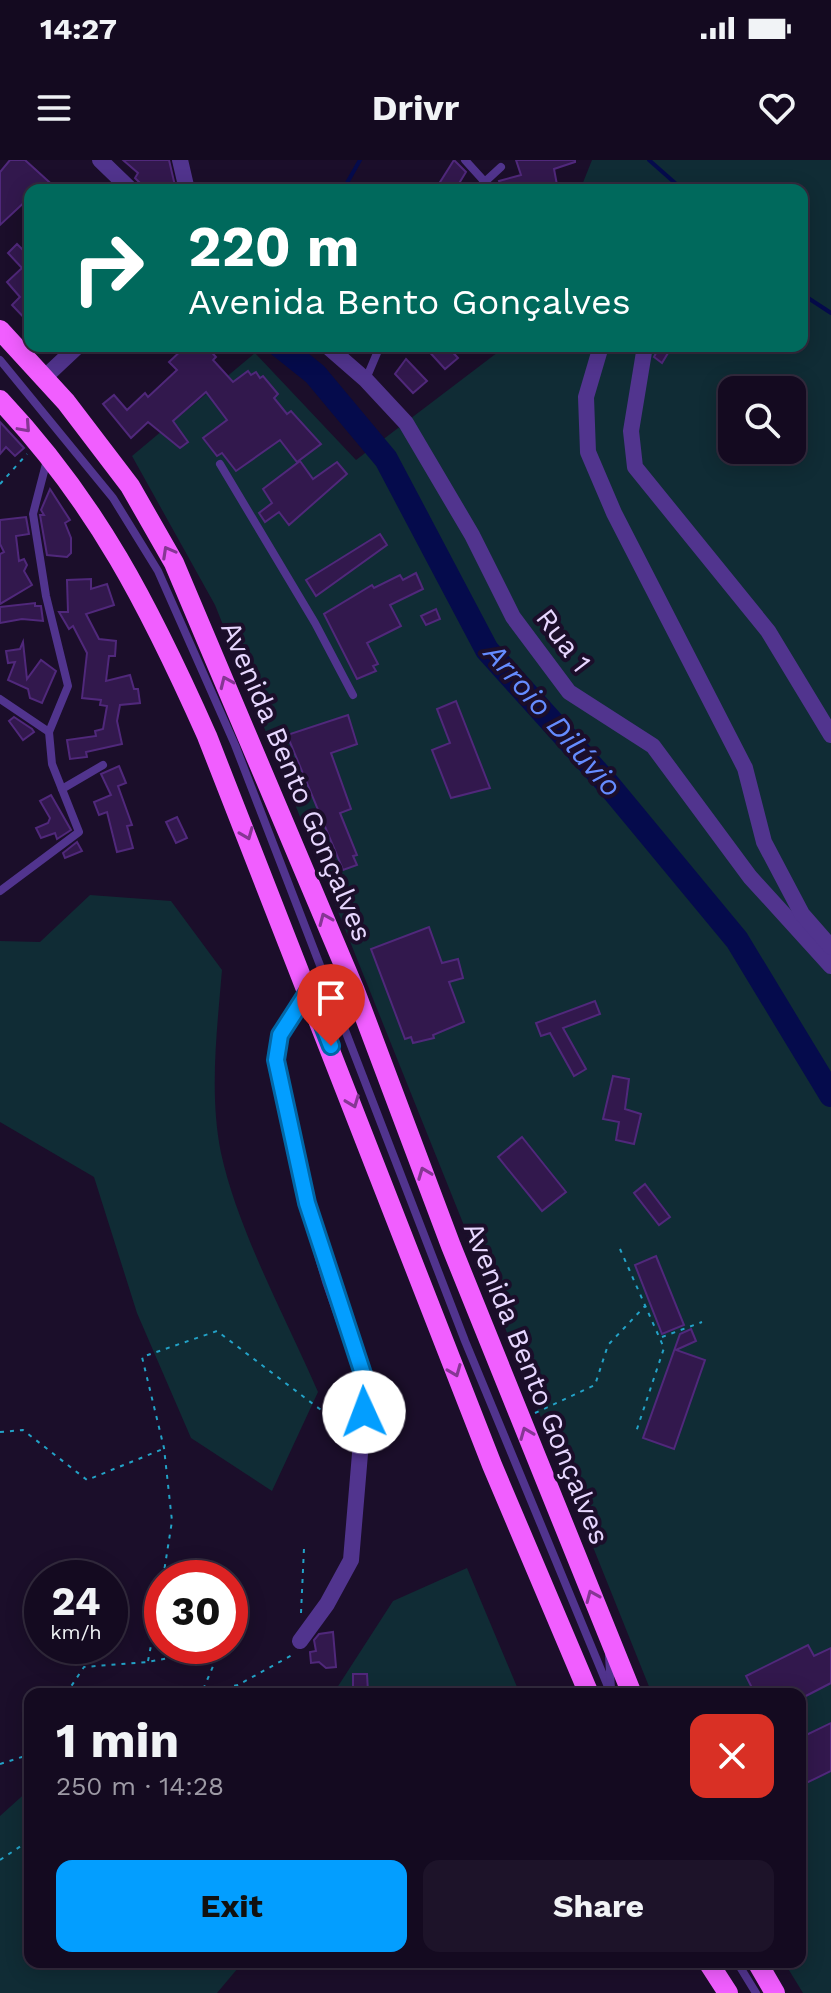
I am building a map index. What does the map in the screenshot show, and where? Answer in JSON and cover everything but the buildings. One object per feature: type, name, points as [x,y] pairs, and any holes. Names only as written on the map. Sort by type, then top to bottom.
[{"type":"main road","name":"Avenida Bento Gonçalves","points":[[0,330],[45,377],[130,486],[174,563],[355,991],[451,1246],[630,1688]]},
{"type":"main road","points":[[0,400],[43,448],[105,532],[156,621],[234,802],[475,1421],[586,1688]]},
{"type":"main road","points":[[760,1968],[775,1993]]},
{"type":"street","points":[[100,160],[125,184]]},
{"type":"street","points":[[180,160],[186,184]]},
{"type":"street","points":[[45,377],[72,352]]},
{"type":"street","name":"Rua 1","points":[[334,352],[366,380],[406,423],[472,535],[513,617],[569,692],[653,746],[750,877],[831,966]]},
{"type":"street","points":[[599,352],[586,397],[588,452],[614,513],[745,768],[764,842],[802,914],[831,947]]},
{"type":"street","points":[[644,352],[631,431],[635,467],[768,631],[831,735]]},
{"type":"street","points":[[300,1641],[327,1604],[351,1560],[366,1383],[307,1203],[276,1060],[280,1035],[309,990]]},
{"type":"lane","points":[[465,160],[484,181]]},
{"type":"lane","points":[[481,184],[501,167]]},
{"type":"lane","points":[[366,380],[378,352]]},
{"type":"lane","points":[[0,360],[113,498],[158,571],[255,794],[465,1341],[609,1688]]},
{"type":"lane","points":[[0,891],[79,832],[52,764],[49,732],[68,686],[46,596],[33,514],[43,448]]},
{"type":"lane","points":[[220,464],[315,623],[353,695]]},
{"type":"lane","points":[[0,699],[49,732]]},
{"type":"lane","points":[[62,789],[103,765]]},
{"type":"lane","points":[[234,802],[255,794]]},
{"type":"lane","points":[[606,1629],[611,1688]]},
{"type":"lane","points":[[741,1968],[756,1993]]},
{"type":"path","points":[[0,484],[43,448]]},
{"type":"path","points":[[620,1249],[664,1348],[635,1435]]},
{"type":"path","points":[[534,1413],[595,1385],[608,1345],[645,1306]]},
{"type":"path","points":[[660,1338],[702,1322]]},
{"type":"path","points":[[166,1560],[172,1521],[164,1448],[142,1357],[217,1331],[362,1441]]},
{"type":"path","points":[[0,1432],[23,1430],[87,1480],[164,1448]]},
{"type":"path","points":[[224,1688],[238,1685],[293,1656],[300,1641],[304,1548]]},
{"type":"path","points":[[70,1688],[84,1667],[144,1662]]},
{"type":"path","points":[[203,1688],[214,1664]]},
{"type":"path","points":[[0,1764],[24,1756]]},
{"type":"path","points":[[0,1860],[24,1844]]},
{"type":"shaded area","points":[[592,160],[831,160],[831,1993],[803,1993],[788,1968],[806,1968],[806,1688],[650,1688],[215,605],[132,456],[255,353],[356,460],[498,352],[808,352],[808,184],[582,184]]},
{"type":"shaded area","points":[[90,895],[171,901],[222,970],[215,1085],[221,1153],[251,1243],[318,1392],[272,1491],[191,1438],[137,1313],[94,1177],[0,1122],[0,941],[40,942]]},
{"type":"shaded area","points":[[467,1568],[517,1688],[337,1688],[393,1601]]},
{"type":"shaded area","points":[[24,1794],[24,1968],[238,1968],[217,1993],[0,1993],[0,1816]]},
{"type":"waterway","points":[[346,184],[360,160]]},
{"type":"waterway","points":[[649,160],[676,184]]},
{"type":"waterway","points":[[808,298],[831,313]]},
{"type":"waterway","name":"Arroio Dilúvio","points":[[288,352],[315,374],[386,459],[487,650],[607,783],[737,940],[831,1095]]},
{"type":"route","points":[[331,1046],[309,990],[280,1035],[276,1060],[307,1203],[330,1281],[366,1383],[364,1412]]}]
